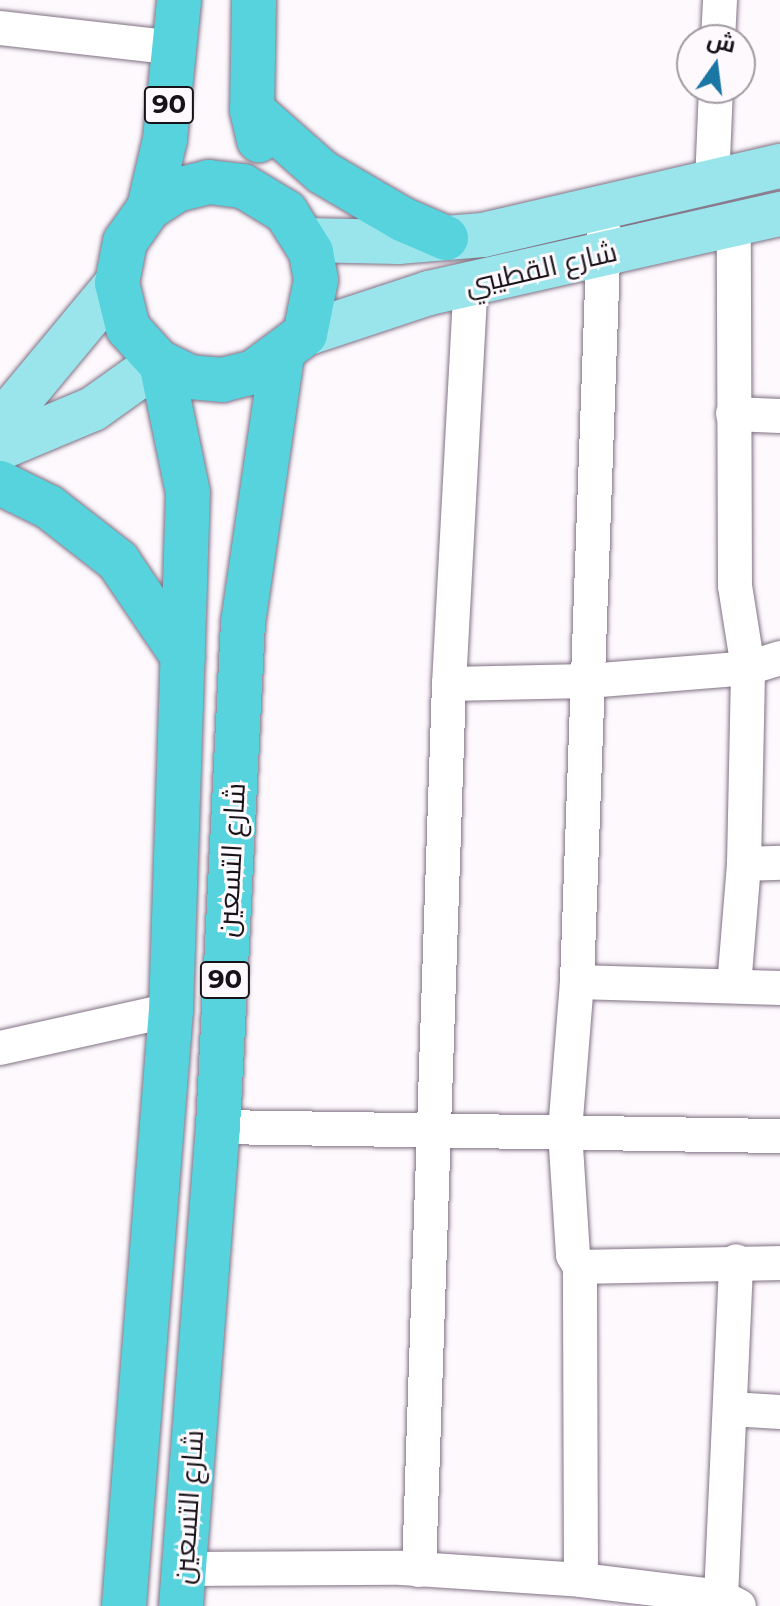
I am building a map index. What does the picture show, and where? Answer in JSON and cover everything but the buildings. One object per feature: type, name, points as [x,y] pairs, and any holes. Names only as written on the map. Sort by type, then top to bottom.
[{"type":"highway","name":"90","points":[[149,208],[165,139],[179,0]]},
{"type":"highway","points":[[254,0],[252,110],[273,200],[305,240],[316,280],[293,345],[254,372],[223,380],[190,377],[160,363],[128,328],[117,283],[125,242],[149,208],[177,190],[209,182],[243,186],[273,200]]},
{"type":"highway","points":[[252,110],[322,172],[402,219],[446,238]]},
{"type":"highway","name":"شارع التسعين","points":[[182,1587],[218,1127],[243,623],[293,345]]},
{"type":"highway","name":"شارع التسعين","points":[[124,1606],[171,1010],[188,493],[160,363]]},
{"type":"highway","points":[[0,483],[49,507],[118,561],[183,657]]},
{"type":"main road","name":"شارع القطيبي","points":[[305,240],[446,238],[521,229],[780,166]]},
{"type":"main road","name":"شارع القطيبي","points":[[293,345],[387,305],[471,283],[780,214]]},
{"type":"main road","points":[[0,424],[117,283]]},
{"type":"main road","points":[[0,448],[93,409],[160,363]]},
{"type":"street","points":[[719,24],[720,0]]},
{"type":"street","points":[[0,28],[176,48]]},
{"type":"street","points":[[712,183],[715,104]]},
{"type":"street","points":[[563,1589],[580,1267],[573,1255],[565,1131],[577,982],[605,209]]},
{"type":"street","points":[[734,225],[735,586],[764,663],[734,986]]},
{"type":"street","points":[[419,1570],[449,684],[471,283]]},
{"type":"street","points":[[733,414],[780,416]]},
{"type":"street","points":[[449,684],[588,681],[764,663]]},
{"type":"street","points":[[744,864],[780,863]]},
{"type":"street","points":[[577,982],[780,988]]},
{"type":"street","points":[[0,1048],[171,1010]]},
{"type":"street","points":[[218,1127],[435,1134],[565,1131],[780,1136]]},
{"type":"street","points":[[580,1267],[736,1261],[780,1263]]},
{"type":"street","points":[[182,1587],[419,1570],[563,1589],[730,1602],[736,1261]]},
{"type":"street","points":[[731,1409],[780,1412]]}]
